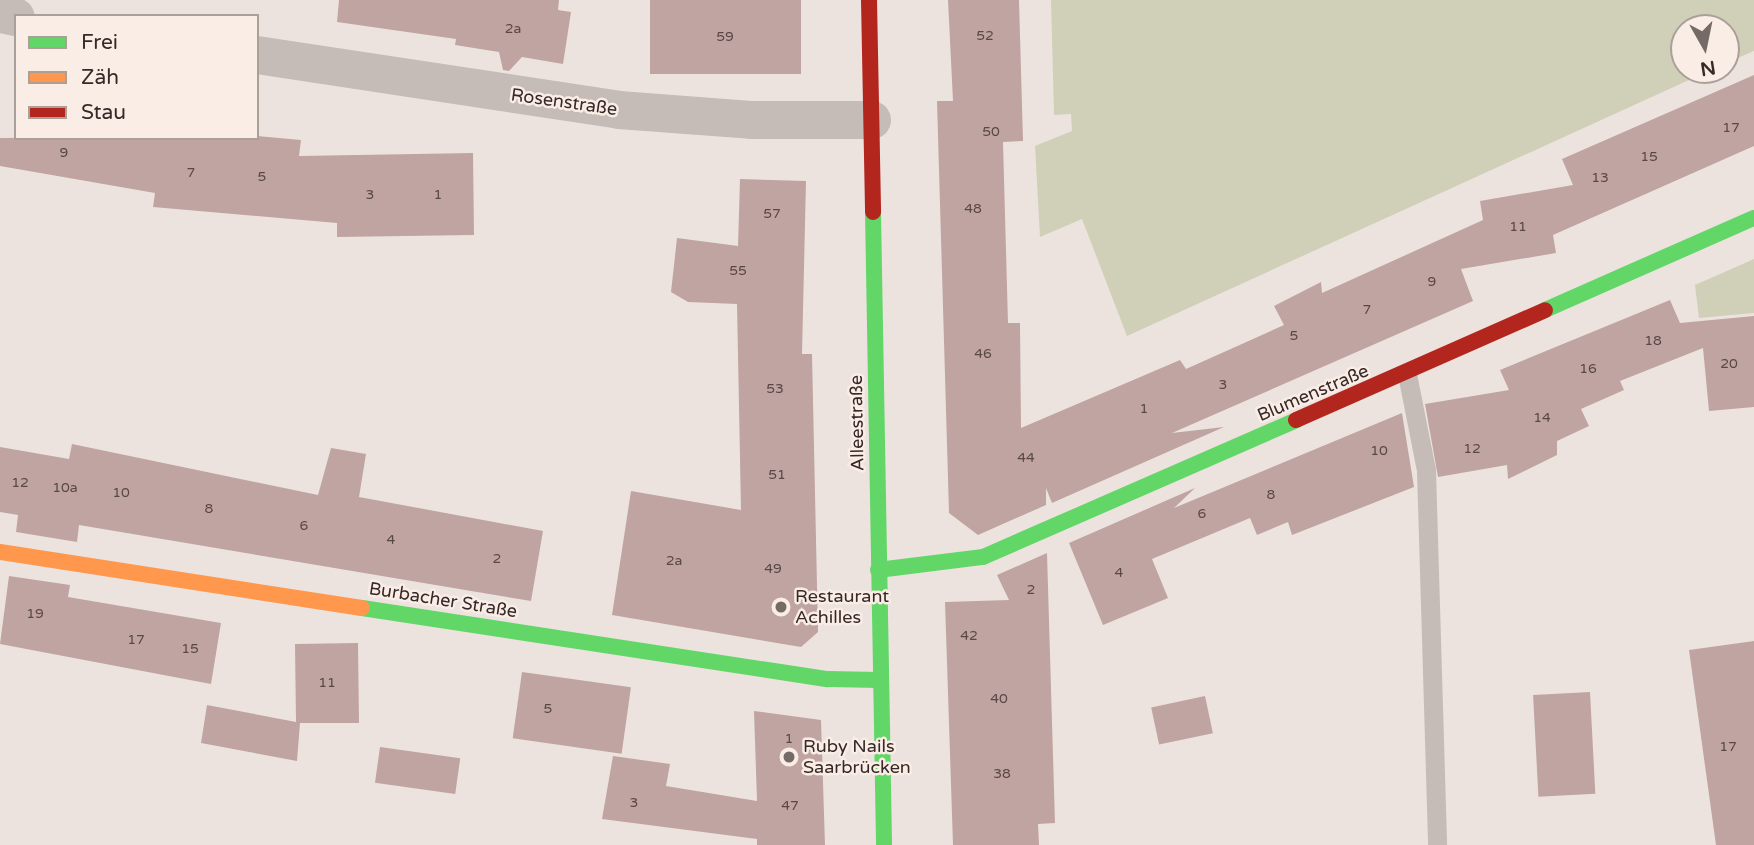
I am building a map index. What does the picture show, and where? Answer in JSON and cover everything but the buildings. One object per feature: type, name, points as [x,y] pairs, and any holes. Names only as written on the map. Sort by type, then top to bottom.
[{"type":"street","name":"Alleestraße","points":[[869,0],[884,845]]},
{"type":"street","name":"Rosenstraße","points":[[259,55],[619,110],[751,120],[872,120]]},
{"type":"street","name":"Blumenstraße","points":[[878,570],[983,557],[1407,374],[1754,218]]},
{"type":"street","name":"Burbacher Straße","points":[[0,552],[828,679],[880,680]]},
{"type":"lane","points":[[1407,374],[1426,470],[1437,845]]},
{"type":"green space","points":[[1051,0],[1754,0],[1754,51],[1740,57],[1740,14],[1670,14],[1670,84],[1680,84],[1127,336],[1082,219],[1040,237],[1035,146],[1072,131],[1071,114],[1054,115]]},
{"type":"green space","points":[[1754,259],[1754,313],[1699,318],[1695,285]]},
{"type":"traffic: fast","points":[[873,212],[884,845]]},
{"type":"traffic: fast","points":[[1545,310],[1754,218]]},
{"type":"traffic: fast","points":[[878,570],[983,557],[1296,420]]},
{"type":"traffic: fast","points":[[362,608],[828,679],[880,680]]},
{"type":"traffic: slow","points":[[0,552],[362,608]]},
{"type":"traffic: jam","points":[[869,0],[873,212]]},
{"type":"traffic: jam","points":[[1296,420],[1545,310]]},
{"type":"place","name":"Restaurant Achilles","points":[[781,607]]},
{"type":"place","name":"Ruby Nails Saarbrücken","points":[[789,757]]}]
